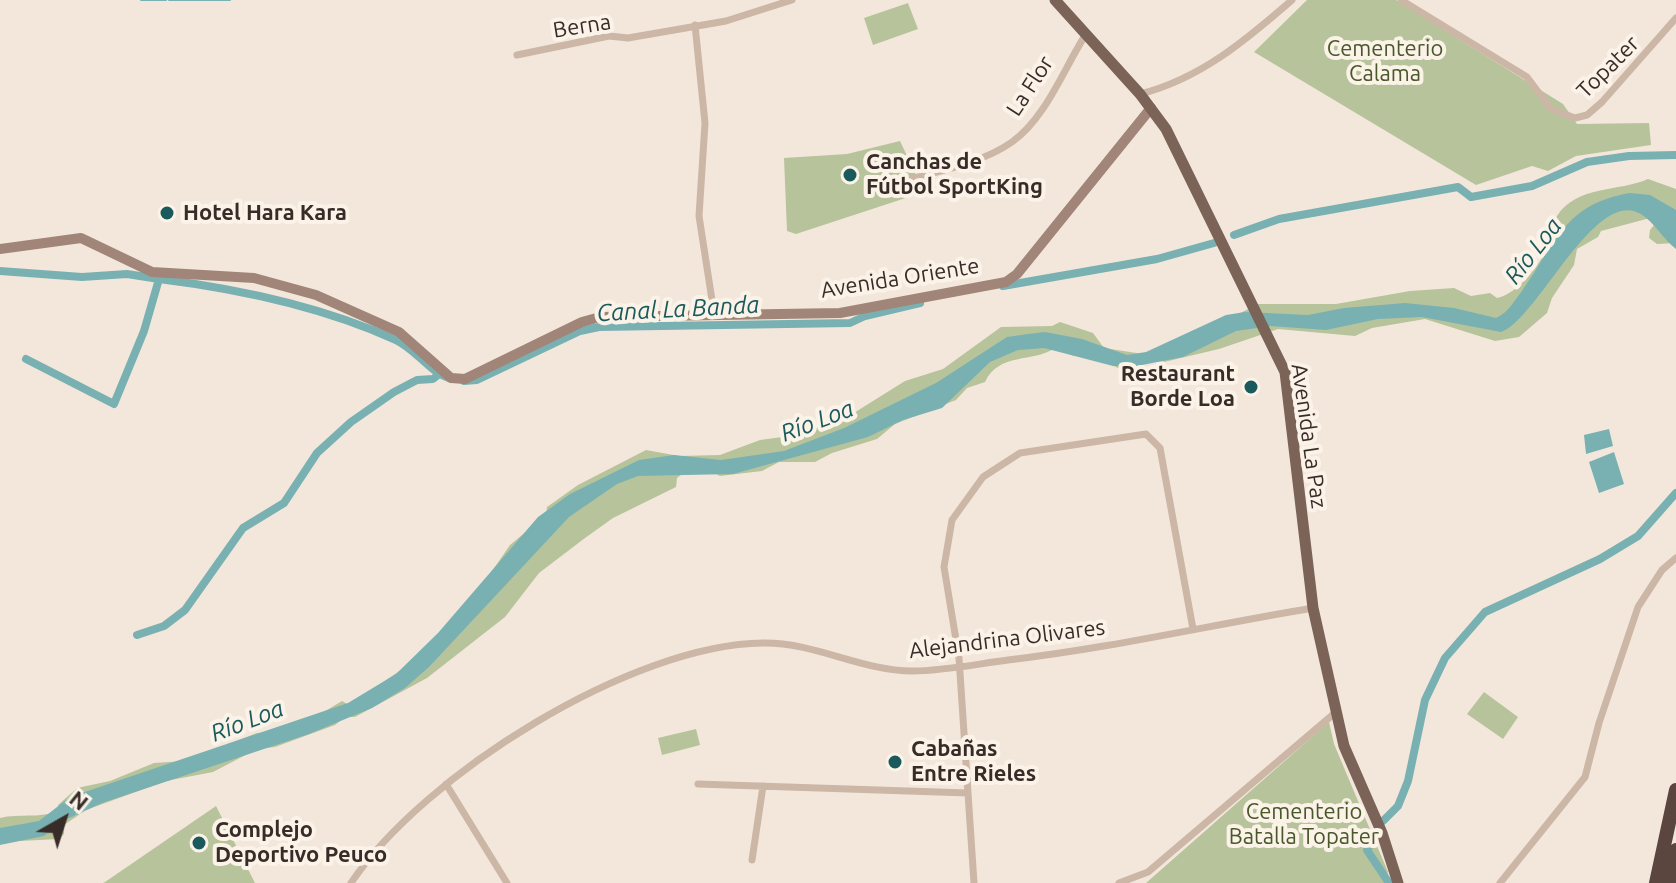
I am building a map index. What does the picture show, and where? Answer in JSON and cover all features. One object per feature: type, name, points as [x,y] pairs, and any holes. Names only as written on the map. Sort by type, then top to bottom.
[{"type":"highway","points":[[1656,883],[1676,790]]},
{"type":"highway","points":[[1669,883],[1676,850]]},
{"type":"main road","name":"Avenida La Paz","points":[[1055,0],[1140,94],[1183,159],[1285,372],[1313,608],[1344,746],[1382,833],[1398,883]]},
{"type":"street","name":"Berna","points":[[517,55],[609,36],[628,38],[726,21],[792,0]]},
{"type":"street","points":[[1140,94],[1169,87],[1208,66],[1255,33],[1292,0]]},
{"type":"street","name":"Topater","points":[[1401,0],[1527,77],[1551,109],[1575,118],[1587,115],[1602,102],[1676,18]]},
{"type":"street","points":[[695,25],[705,123],[699,216],[714,313]]},
{"type":"street","name":"La Flor","points":[[906,180],[951,168],[1012,141],[1035,118],[1086,34]]},
{"type":"street","name":"Avenida Oriente","points":[[0,249],[81,238],[106,248],[140,269],[254,278],[316,295],[399,332],[451,378],[465,379],[591,320],[714,313],[840,313],[1006,282],[1017,274],[1151,108]]},
{"type":"street","points":[[974,883],[960,666],[944,567],[952,520],[983,477],[1020,453],[1146,434],[1157,442],[1193,629]]},
{"type":"street","points":[[1500,883],[1585,777],[1599,723],[1638,607],[1662,570],[1676,558]]},
{"type":"street","name":"Alejandrina Olivares","points":[[351,883],[391,830],[446,784],[570,703],[638,670],[703,649],[765,642],[828,652],[888,669],[911,671],[1115,645],[1313,608]]},
{"type":"street","points":[[1119,883],[1148,872],[1336,712]]},
{"type":"street","points":[[446,784],[507,883]]},
{"type":"street","points":[[698,784],[968,793]]},
{"type":"street","points":[[752,860],[763,786]]},
{"type":"green space","name":"Cementerio Calama","points":[[1307,0],[1396,0],[1563,104],[1577,124],[1649,123],[1651,145],[1576,156],[1548,171],[1532,166],[1476,185],[1254,52]]},
{"type":"green space","points":[[908,3],[918,29],[873,45],[864,18]]},
{"type":"green space","name":"Canchas de Fútbol SportKing","points":[[900,141],[924,192],[796,234],[787,231],[784,158],[847,154]]},
{"type":"green space","points":[[1648,179],[1676,189],[1676,243],[1657,244],[1649,238],[1650,230],[1658,220],[1654,217],[1601,231],[1598,237],[1577,249],[1574,265],[1552,298],[1547,313],[1519,337],[1495,341],[1425,319],[1372,328],[1355,336],[1278,329],[1219,349],[1164,362],[1134,362],[1118,368],[1084,352],[1073,356],[1067,349],[1055,348],[1008,362],[999,366],[985,382],[967,388],[956,400],[895,424],[877,439],[832,453],[815,462],[779,462],[762,471],[720,476],[712,472],[682,474],[677,478],[676,487],[613,518],[539,573],[505,617],[427,678],[355,717],[345,717],[335,725],[275,747],[257,749],[213,772],[166,781],[86,810],[64,825],[64,834],[59,839],[0,842],[0,818],[53,813],[77,788],[110,781],[154,763],[184,761],[257,733],[279,731],[317,716],[342,701],[349,705],[444,641],[510,545],[546,515],[547,507],[578,485],[646,450],[679,456],[720,455],[760,440],[797,435],[849,416],[905,381],[943,369],[1001,327],[1052,326],[1060,322],[1093,333],[1104,348],[1156,356],[1258,304],[1336,304],[1410,291],[1454,288],[1471,296],[1490,293],[1497,298],[1516,288],[1534,269],[1542,257],[1554,221],[1565,206],[1587,194]]},
{"type":"green space","points":[[1484,692],[1518,717],[1503,739],[1467,714]]},
{"type":"green space","name":"Cementerio Batalla Topater","points":[[1329,722],[1334,744],[1388,872],[1384,883],[1146,883]]},
{"type":"green space","points":[[696,729],[700,745],[662,755],[658,738]]},
{"type":"green space","name":"Complejo Deportivo Peuco","points":[[216,806],[255,883],[103,883],[105,882]]},
{"type":"water","points":[[1630,193],[1650,195],[1676,210],[1676,249],[1641,214],[1623,210],[1605,219],[1586,236],[1532,304],[1516,322],[1501,332],[1422,317],[1378,319],[1326,330],[1271,326],[1236,331],[1183,357],[1137,366],[1113,366],[1044,348],[1018,350],[990,362],[942,408],[903,420],[868,437],[733,474],[638,476],[617,484],[569,517],[429,667],[405,688],[372,708],[309,734],[102,803],[65,820],[44,836],[0,845],[0,828],[39,821],[70,797],[348,703],[396,674],[438,633],[538,517],[570,494],[639,460],[674,455],[721,460],[784,451],[844,428],[936,383],[1007,337],[1045,332],[1082,339],[1127,355],[1146,352],[1226,315],[1245,312],[1308,315],[1344,308],[1405,303],[1454,308],[1496,318],[1522,291],[1564,228],[1576,216],[1608,198]]},
{"type":"water","points":[[1609,429],[1613,446],[1586,454],[1584,435]]},
{"type":"water","points":[[1614,452],[1624,484],[1599,493],[1589,462]]},
{"type":"waterway","points":[[141,0],[166,0]]},
{"type":"waterway","points":[[169,0],[230,0]]},
{"type":"waterway","points":[[1234,235],[1279,219],[1458,187],[1471,197],[1532,186],[1587,162],[1629,156],[1676,155]]},
{"type":"waterway","name":"Canal La Banda","points":[[1003,286],[1157,259],[1214,243]]},
{"type":"waterway","points":[[0,271],[82,277],[127,274],[159,279]]},
{"type":"waterway","name":"Canal La Banda","points":[[26,359],[114,404],[144,331],[159,279],[250,294],[339,318],[396,340],[451,379]]},
{"type":"waterway","name":"Canal La Banda","points":[[464,381],[477,380],[580,331],[599,327],[850,323],[865,316],[920,303]]},
{"type":"waterway","points":[[137,635],[164,626],[185,610],[243,528],[284,503],[317,453],[351,422],[394,392],[417,380],[433,379],[438,375]]},
{"type":"waterway","points":[[1383,821],[1398,806],[1408,781],[1425,700],[1445,658],[1485,612],[1600,559],[1638,536],[1676,493]]},
{"type":"waterway","points":[[1376,834],[1367,850],[1389,883]]},
{"type":"place","name":"Canchas de Fútbol SportKing","points":[[850,175]]},
{"type":"place","name":"Hotel Hara Kara","points":[[167,213]]},
{"type":"place","name":"Restaurant Borde Loa","points":[[1251,387]]},
{"type":"place","name":"Cabañas Entre Rieles","points":[[895,762]]},
{"type":"place","name":"Complejo Deportivo Peuco","points":[[199,843]]},
{"type":"water label","name":"Río Loa","points":[[1533,251]]},
{"type":"water label","name":"Río Loa","points":[[817,421]]},
{"type":"water label","name":"Río Loa","points":[[247,721]]}]
